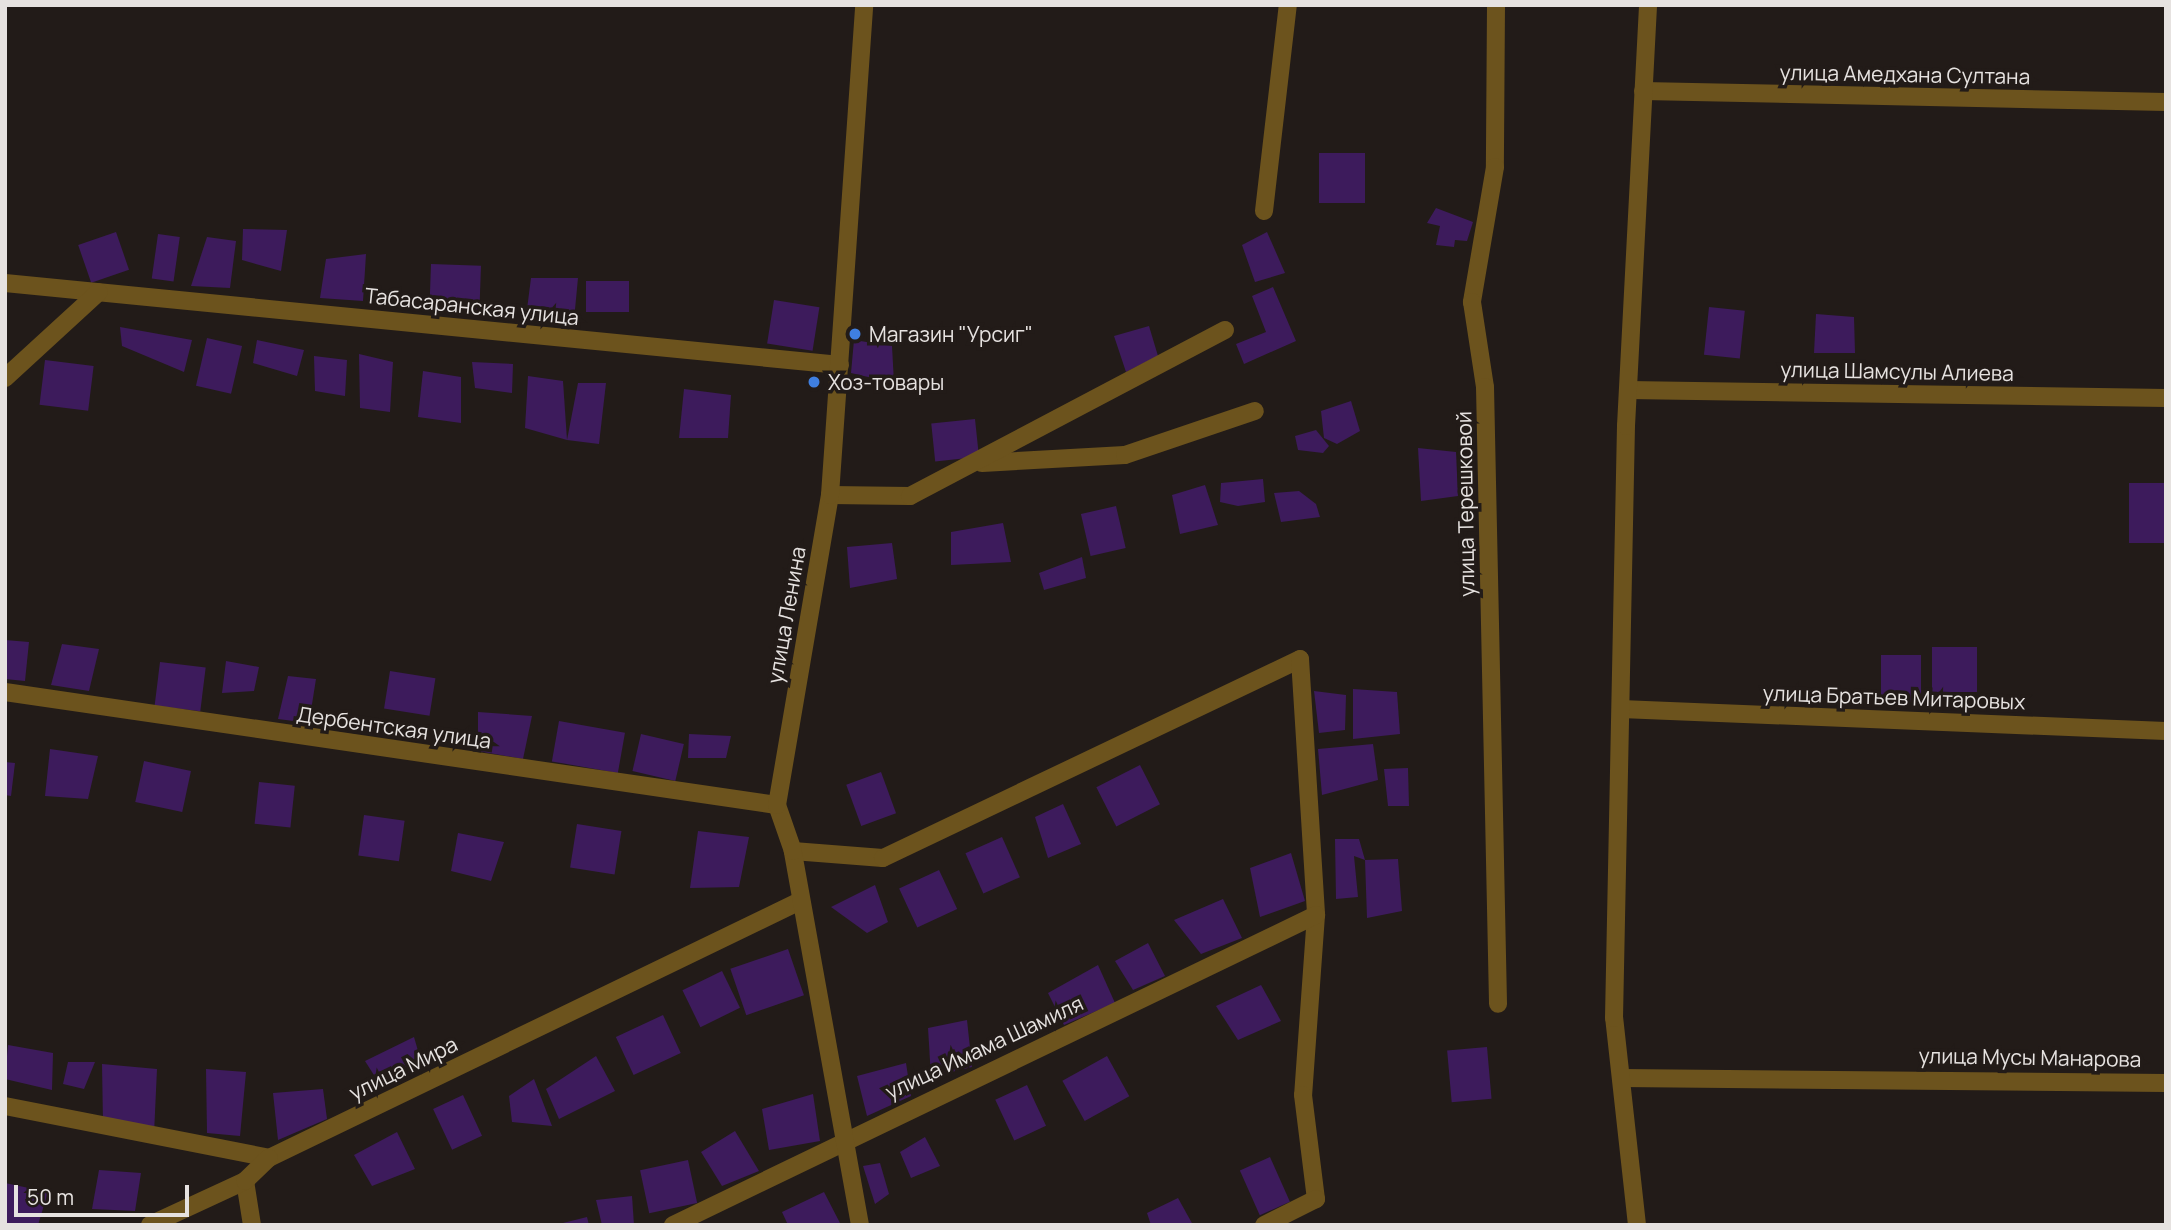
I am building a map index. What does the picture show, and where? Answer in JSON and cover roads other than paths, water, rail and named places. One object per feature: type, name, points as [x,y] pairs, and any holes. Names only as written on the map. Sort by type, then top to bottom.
[{"type":"street","name":"улица Ленина","points":[[860,1225],[798,901],[793,851],[777,805],[830,495],[864,5]]},
{"type":"street","points":[[1264,211],[1288,5]]},
{"type":"street","name":"улица Терешковой","points":[[1496,5],[1495,167],[1472,302],[1485,387],[1498,1004]]},
{"type":"street","points":[[1637,1225],[1614,1018],[1628,390],[1648,5]]},
{"type":"street","name":"улица Амедхана Султана","points":[[1643,91],[2166,102]]},
{"type":"street","name":"Табасаранская улица","points":[[5,283],[840,365]]},
{"type":"street","points":[[5,378],[99,292]]},
{"type":"street","points":[[830,495],[910,496],[976,464],[1225,330]]},
{"type":"street","name":"улица Шамсулы Алиева","points":[[1628,390],[2166,398]]},
{"type":"street","points":[[976,464],[1125,455],[1255,411]]},
{"type":"street","points":[[793,851],[883,858],[1300,659],[1316,915],[1303,1095],[1316,1199],[1264,1225]]},
{"type":"street","name":"Дербентская улица","points":[[5,692],[777,805]]},
{"type":"street","name":"улица Братьев Митаровых","points":[[1620,709],[2166,731]]},
{"type":"street","name":"улица Мира","points":[[150,1225],[245,1181],[269,1158],[798,901]]},
{"type":"street","name":"улица Имама Шамиля","points":[[673,1225],[842,1140],[1316,915]]},
{"type":"street","name":"улица Мусы Манарова","points":[[1621,1078],[1894,1077],[2166,1083]]},
{"type":"street","points":[[5,1106],[269,1158]]},
{"type":"street","points":[[245,1181],[252,1225]]},
{"type":"place","name":"Магазин \"Урсиг\"","points":[[855,334]]},
{"type":"place","name":"Хоз-товары","points":[[814,382]]}]
